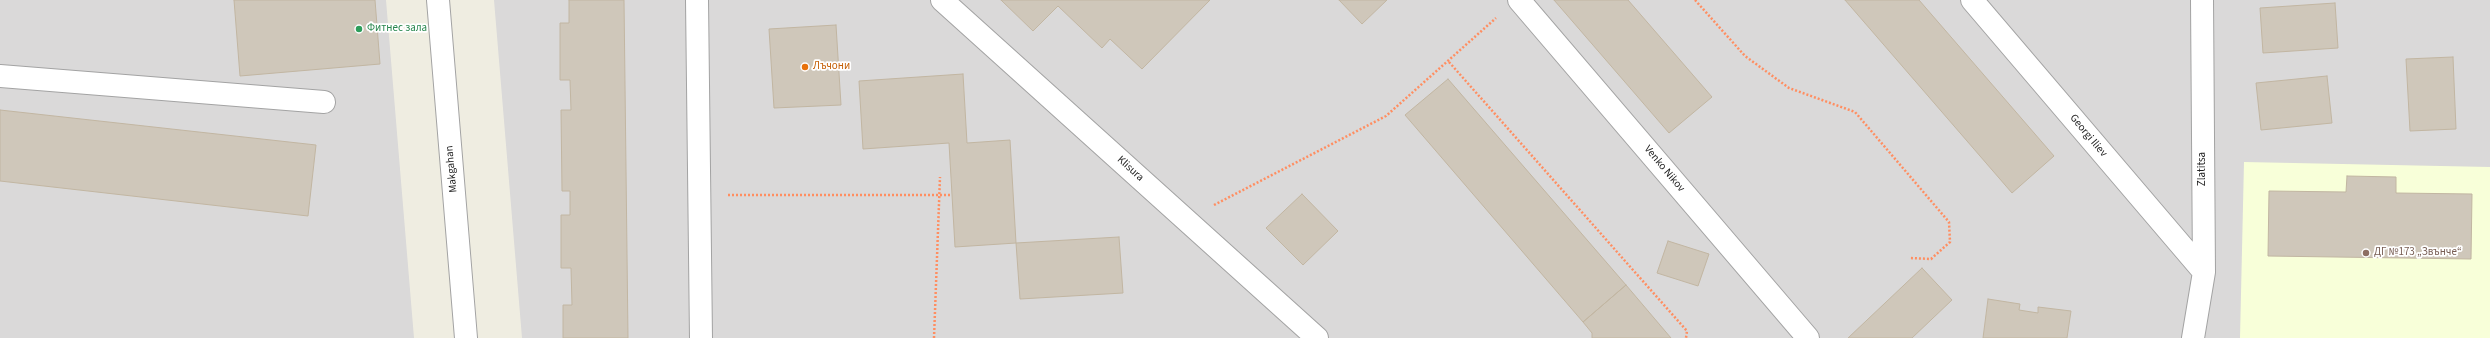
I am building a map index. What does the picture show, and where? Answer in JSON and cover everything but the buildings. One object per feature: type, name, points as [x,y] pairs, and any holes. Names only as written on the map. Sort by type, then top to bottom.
[{"type":"street","name":"Makgahan","points":[[438,0],[466,338]]},
{"type":"street","points":[[697,0],[701,338]]},
{"type":"street","name":"Klisura","points":[[942,0],[1317,338]]},
{"type":"street","name":"Venko Nikov","points":[[1520,0],[1808,338]]},
{"type":"street","name":"Georgi Iliev","points":[[1972,0],[2204,272]]},
{"type":"street","name":"Zlatitsa","points":[[2193,338],[2204,272],[2202,0]]},
{"type":"street","points":[[0,76],[324,102]]},
{"type":"path","points":[[1695,0],[1745,56],[1789,88],[1855,112],[1949,222],[1950,242],[1931,259],[1910,258]]},
{"type":"path","points":[[1186,220],[1386,116],[1449,62],[1499,16]]},
{"type":"path","points":[[1449,62],[1687,331],[1686,338]]},
{"type":"path","points":[[934,338],[940,177]]},
{"type":"path","points":[[699,195],[952,195]]},
{"type":"shaded area","points":[[0,0],[386,0],[414,338],[0,338]]},
{"type":"shaded area","points":[[494,0],[2490,0],[2490,338],[522,338]]},
{"type":"shaded area","name":"ДГ №173 „Звънче“","points":[[2244,162],[2490,167],[2490,338],[2240,338]]},
{"type":"place","name":"Фитнес зала","points":[[359,29]]},
{"type":"place","name":"Лъчони","points":[[805,67]]},
{"type":"place","name":"ДГ №173 „Звънче“","points":[[2366,253]]}]
